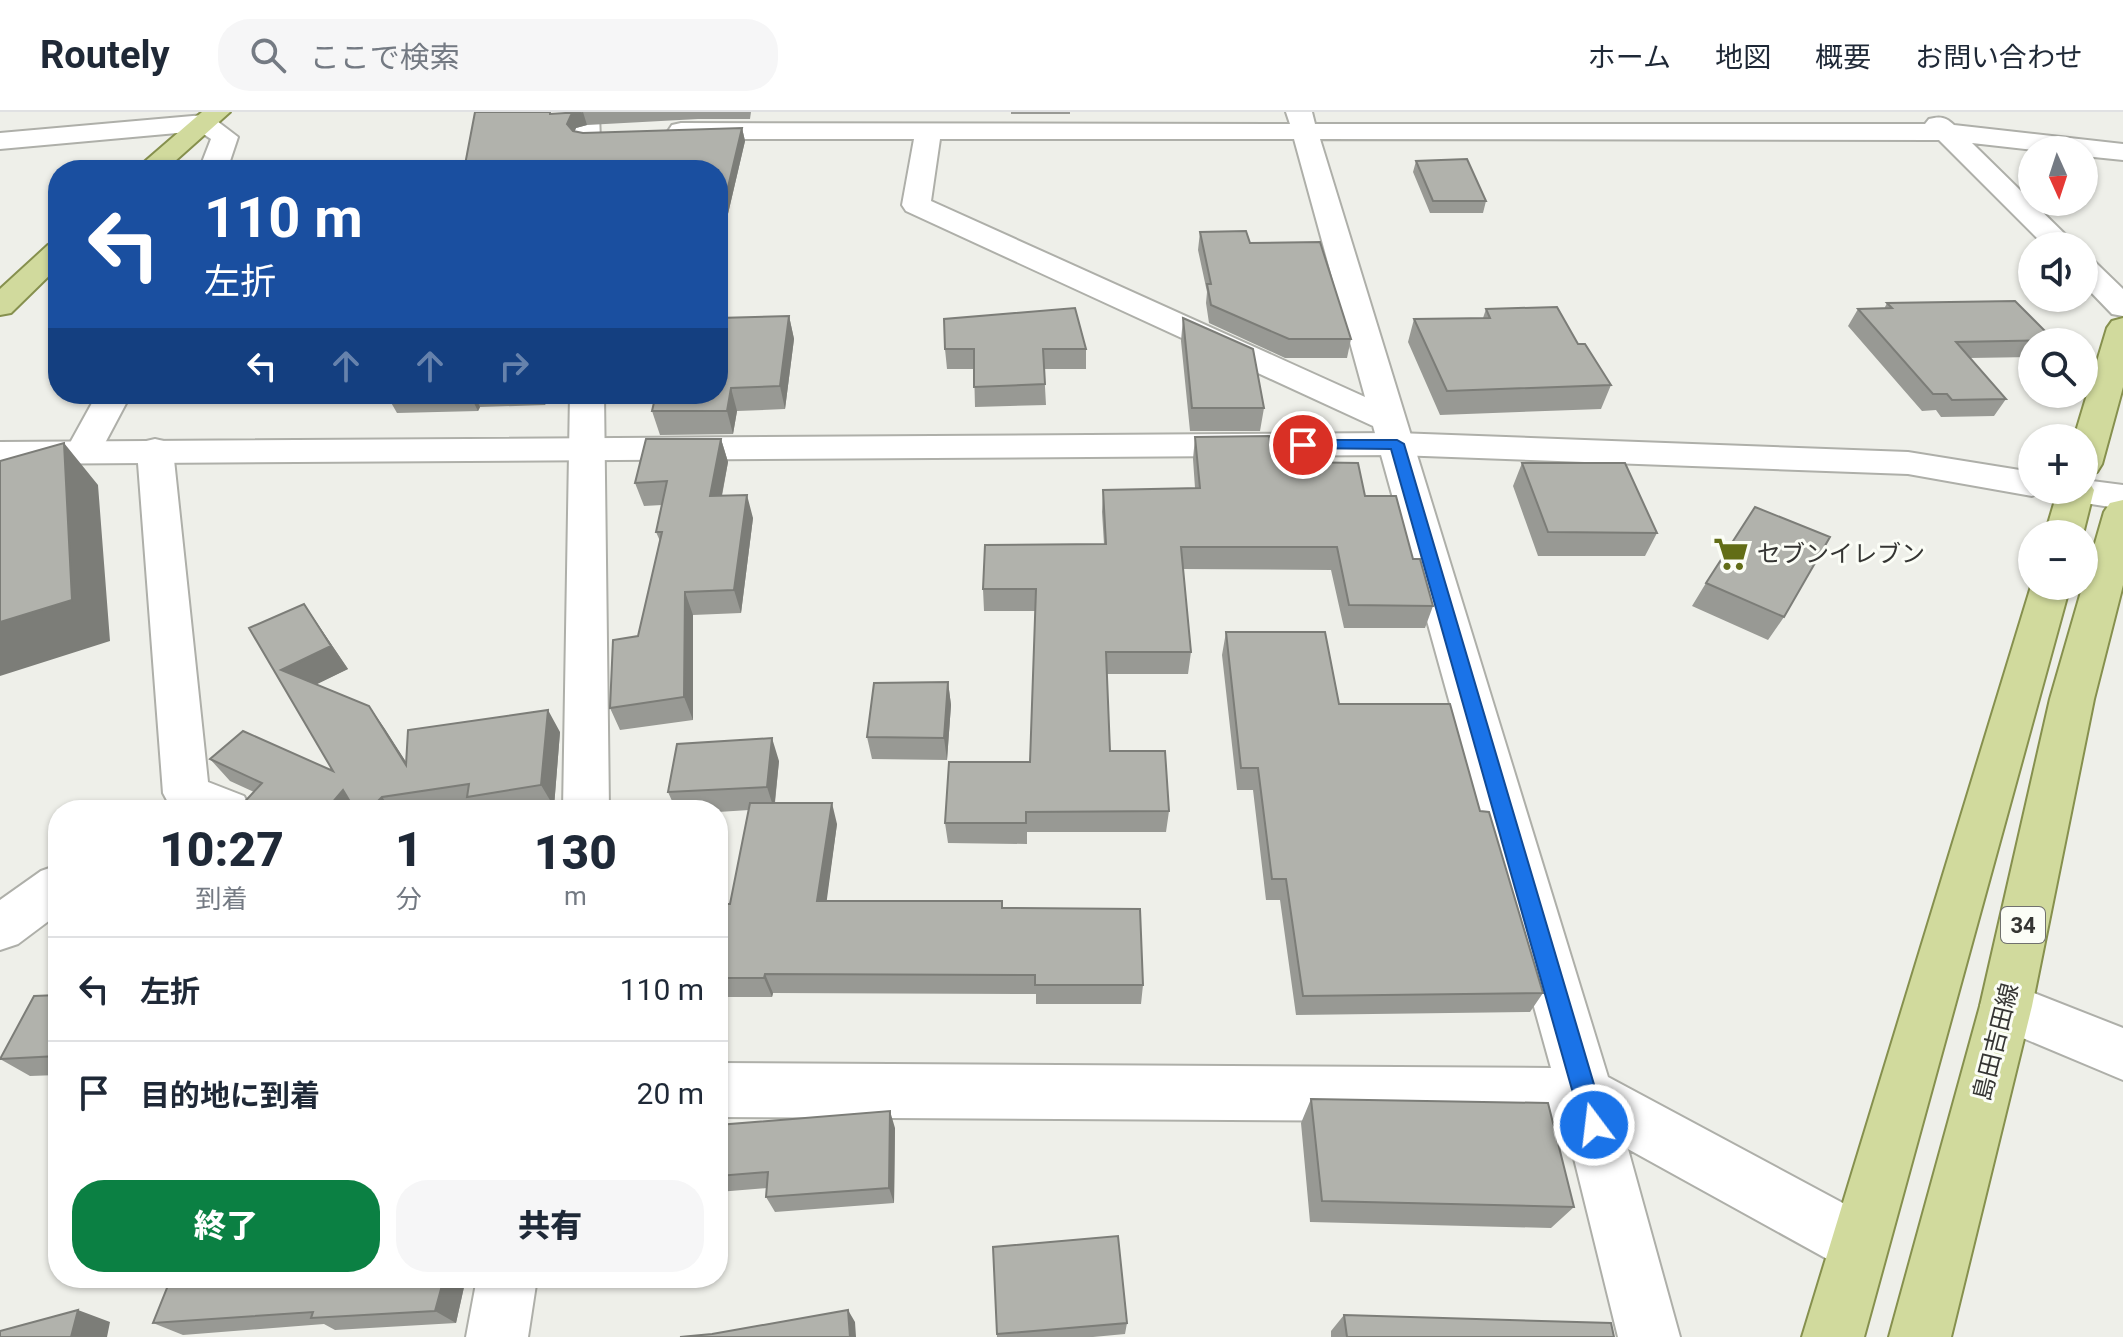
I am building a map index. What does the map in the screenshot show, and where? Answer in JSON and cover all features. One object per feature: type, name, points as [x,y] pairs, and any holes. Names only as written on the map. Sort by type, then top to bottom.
[{"type":"main road","points":[[161,160],[210,117]]},
{"type":"main road","points":[[0,306],[48,260]]},
{"type":"main road","points":[[2094,424],[2123,328]]},
{"type":"main road","name":"島田吉田線","points":[[1920,1337],[2006,1006],[2072,699],[2123,512]]},
{"type":"main road","points":[[1833,1337],[2046,600]]},
{"type":"street","points":[[1925,112],[2048,232]]},
{"type":"street","points":[[0,141],[210,117],[225,137],[217,160]]},
{"type":"street","points":[[1301,122],[1586,1095],[1649,1337]]},
{"type":"street","points":[[650,133],[928,131],[1301,122],[1946,132],[2123,152]]},
{"type":"street","points":[[587,160],[586,124],[619,134]]},
{"type":"street","points":[[928,131],[916,205],[1391,431]]},
{"type":"street","points":[[2098,282],[2123,307]]},
{"type":"street","points":[[83,452],[109,404]]},
{"type":"street","points":[[586,800],[587,404]]},
{"type":"street","points":[[0,453],[587,447],[1391,431],[1908,463],[2018,482]]},
{"type":"street","points":[[155,450],[174,800]]},
{"type":"street","points":[[2098,490],[2123,497]]},
{"type":"street","points":[[0,928],[48,893]]},
{"type":"street","points":[[2006,1006],[2123,1054]]},
{"type":"street","points":[[728,1090],[1586,1095],[1859,1244]]},
{"type":"street","points":[[497,1337],[505,1288]]},
{"type":"building","points":[[475,112],[581,112],[571,115],[567,124],[573,131],[583,133],[742,128],[728,187],[728,160],[466,160]]},
{"type":"building","points":[[1467,159],[1486,201],[1433,201],[1416,161]]},
{"type":"building","points":[[1246,231],[1250,243],[1320,242],[1351,339],[1289,339],[1211,305],[1207,284],[1211,284],[1200,232]]},
{"type":"building","points":[[2015,301],[2018,312],[2026,312],[2042,328],[2018,328],[2018,341],[1956,342],[2006,399],[1952,400],[1947,394],[1933,394],[1858,309],[1892,308],[1887,303]]},
{"type":"building","points":[[1557,307],[1578,344],[1585,344],[1611,385],[1447,391],[1414,319],[1490,318],[1486,309]]},
{"type":"building","points":[[1075,308],[1086,349],[1043,349],[1045,384],[974,387],[974,349],[945,349],[944,319]]},
{"type":"building","points":[[789,316],[780,386],[731,388],[727,411],[652,411],[654,404],[728,404],[728,318]]},
{"type":"building","points":[[1183,318],[1253,349],[1264,408],[1192,408]]},
{"type":"building","points":[[1269,436],[1272,451],[1296,452],[1296,462],[1358,463],[1365,496],[1396,496],[1413,559],[1420,559],[1433,606],[1349,605],[1337,547],[1181,547],[1191,652],[1106,652],[1110,751],[1165,751],[1169,811],[1026,812],[1026,823],[945,823],[949,762],[1030,762],[1036,589],[983,589],[985,545],[1106,544],[1103,490],[1200,488],[1195,437]]},
{"type":"building","points":[[646,439],[721,439],[710,496],[747,495],[734,590],[685,592],[684,697],[610,708],[613,640],[638,636],[662,532],[656,532],[667,481],[635,483]]},
{"type":"building","points":[[64,443],[72,600],[0,622],[0,461]]},
{"type":"building","points":[[1522,463],[1625,463],[1657,533],[1548,532]]},
{"type":"building","points":[[1755,507],[1830,537],[1784,617],[1706,583]]},
{"type":"building","points":[[304,604],[331,646],[281,670],[369,706],[406,765],[408,730],[548,710],[541,785],[467,797],[469,784],[382,797],[379,800],[349,800],[343,790],[334,800],[246,800],[262,783],[210,759],[243,731],[333,771],[249,628]]},
{"type":"building","points":[[1226,632],[1325,632],[1339,704],[1450,704],[1480,811],[1489,812],[1543,993],[1303,996],[1286,879],[1272,879],[1258,768],[1241,768]]},
{"type":"building","points":[[948,682],[944,738],[867,737],[874,683]]},
{"type":"building","points":[[772,738],[767,787],[668,792],[677,744]]},
{"type":"building","points":[[750,803],[832,803],[817,901],[1002,901],[1002,908],[1140,909],[1143,985],[1035,985],[1035,975],[765,974],[764,978],[728,978],[730,904]]},
{"type":"building","points":[[48,995],[48,1057],[0,1059],[34,996]]},
{"type":"building","points":[[1311,1099],[1548,1103],[1574,1207],[1322,1201]]},
{"type":"building","points":[[890,1111],[889,1188],[766,1197],[768,1172],[728,1175],[728,1124]]},
{"type":"building","points":[[1118,1236],[1127,1323],[997,1334],[993,1247]]},
{"type":"building","points":[[167,1288],[441,1288],[435,1311],[311,1318],[313,1312],[153,1323]]},
{"type":"building","points":[[78,1310],[71,1337],[0,1337],[0,1331]]},
{"type":"building","points":[[848,1310],[850,1337],[680,1337],[712,1334]]},
{"type":"building","points":[[1344,1315],[1611,1323],[1614,1337],[1347,1337]]},
{"type":"place","name":"セブンイレブン","points":[[1731,554]]},
{"type":"route","points":[[1303,445],[1397,444],[1594,1125]]}]
